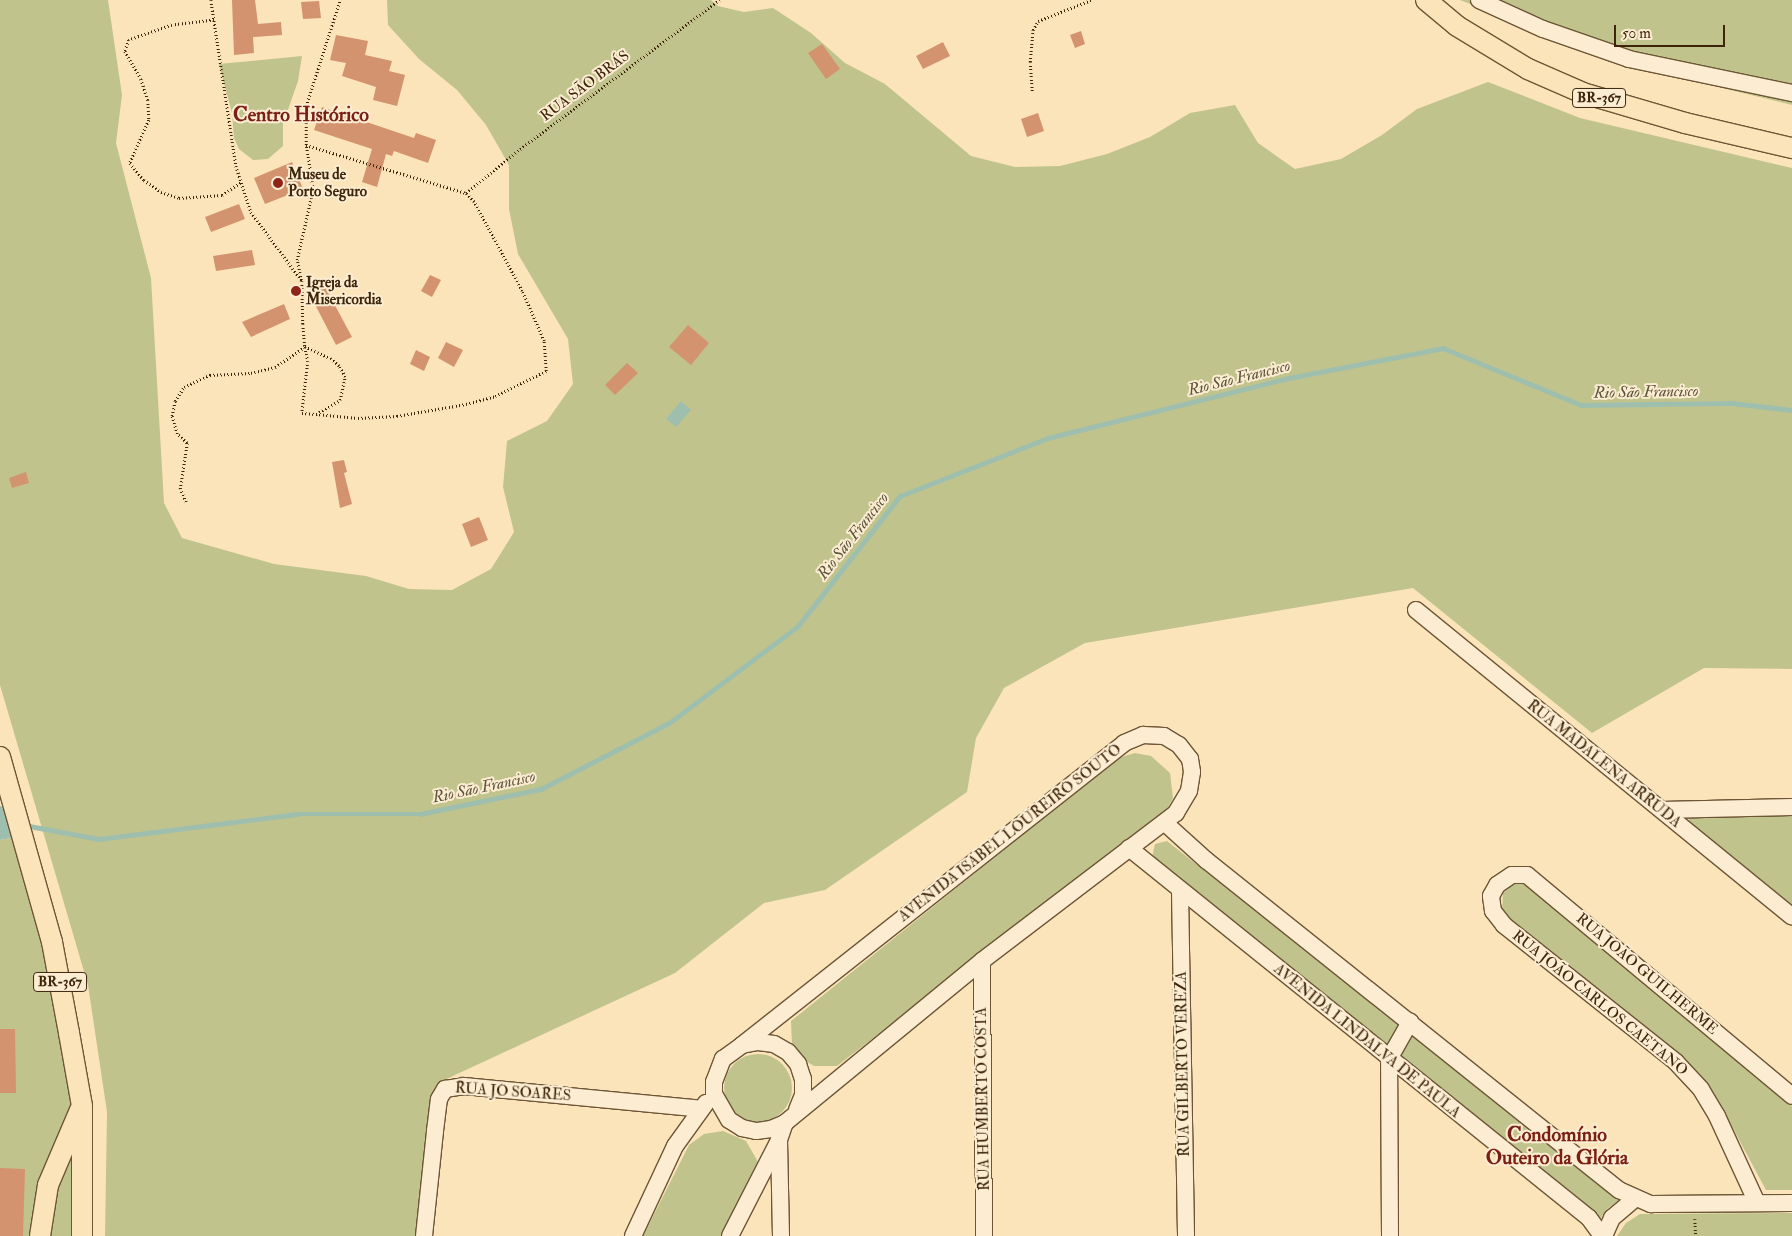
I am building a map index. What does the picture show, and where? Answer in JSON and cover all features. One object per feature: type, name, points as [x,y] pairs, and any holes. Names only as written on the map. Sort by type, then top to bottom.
[{"type":"main road","name":"BR-367","points":[[1426,0],[1457,26],[1528,69],[1583,93],[1675,121],[1792,148]]},
{"type":"main road","name":"BR-367","points":[[0,757],[52,942],[82,1106],[82,1236]]},
{"type":"main road","points":[[40,1236],[48,1185],[82,1106]]},
{"type":"street","points":[[1479,0],[1543,29],[1629,59],[1792,93]]},
{"type":"street","name":"RUA MADALENA ARRUDA","points":[[1416,610],[1792,917]]},
{"type":"street","name":"AVENIDA ISABEL LOUREIRO SOUTO","points":[[714,1094],[717,1070],[723,1059],[1124,743],[1143,735],[1164,736],[1179,745],[1190,759],[1189,791],[1176,813],[982,961],[797,1110],[785,1123]]},
{"type":"street","points":[[1662,810],[1792,807]]},
{"type":"street","points":[[1165,822],[1206,860],[1619,1190],[1634,1199],[1651,1204],[1792,1203]]},
{"type":"street","name":"AVENIDA LINDALVA DE PAULA","points":[[1130,848],[1180,891],[1589,1218],[1603,1236],[1612,1218],[1634,1199]]},
{"type":"street","name":"RUA JOÃO GUILHERME","points":[[1497,885],[1512,875],[1527,875],[1792,1096]]},
{"type":"street","name":"RUA JOÃO CARLOS CAETANO","points":[[1497,885],[1490,896],[1493,911],[1504,925],[1676,1062],[1701,1089],[1718,1116],[1757,1203]]},
{"type":"street","name":"RUA GILBERTO VEREZA","points":[[1180,891],[1186,1236]]},
{"type":"street","name":"RUA HUMBERTO COSTA","points":[[982,961],[984,1236]]},
{"type":"street","points":[[1390,1236],[1389,1059],[1410,1022]]},
{"type":"street","name":"AVENIDA ISABEL LOUREIRO SOUTO","points":[[742,1045],[758,1042],[774,1044],[788,1052],[798,1064],[803,1079],[803,1095],[797,1110]]},
{"type":"street","name":"RUA JO SOARES","points":[[424,1236],[434,1131],[439,1099],[445,1089],[464,1086],[701,1109]]},
{"type":"street","points":[[632,1236],[675,1146],[714,1094],[729,1120],[742,1128],[771,1130],[785,1123]]},
{"type":"street","points":[[730,1236],[779,1140],[785,1123]]},
{"type":"street","points":[[779,1140],[781,1236]]},
{"type":"path","points":[[212,0],[236,166],[241,182],[251,212],[302,281]]},
{"type":"path","points":[[306,145],[466,193],[474,202],[522,291],[544,341],[546,371],[495,396],[466,404],[397,416],[358,418],[302,413],[307,378],[302,281],[297,260],[313,189],[306,145],[306,106],[340,0]]},
{"type":"path","name":"RUA SÃO BRÁS","points":[[466,193],[512,154],[719,0]]},
{"type":"path","points":[[1032,91],[1030,62],[1033,30],[1038,21],[1091,0]]},
{"type":"path","points":[[214,20],[172,25],[129,40],[125,51],[141,79],[148,100],[149,120],[130,163],[144,180],[161,192],[180,198],[222,194],[241,182]]},
{"type":"path","points":[[305,347],[331,359],[340,366],[345,377],[340,400],[316,414]]},
{"type":"path","points":[[186,502],[180,488],[187,443],[177,434],[172,416],[175,400],[184,387],[210,375],[251,374],[275,367],[305,347]]},
{"type":"green space","points":[[0,0],[108,0],[122,95],[116,143],[151,278],[164,503],[182,538],[274,564],[366,576],[409,589],[452,590],[491,569],[514,532],[503,487],[507,441],[547,421],[573,384],[568,339],[518,254],[509,209],[509,165],[486,125],[457,90],[419,59],[388,25],[387,0],[711,0],[718,6],[744,12],[773,8],[811,33],[845,63],[885,84],[971,156],[1015,167],[1060,166],[1107,154],[1150,137],[1190,113],[1235,105],[1258,143],[1295,169],[1341,159],[1382,135],[1417,109],[1488,82],[1580,118],[1792,168],[1792,669],[1704,668],[1592,733],[1413,588],[1085,643],[1004,688],[976,738],[967,792],[825,890],[764,903],[675,973],[440,1082],[434,1090],[418,1236],[105,1236],[107,1112],[88,985],[0,685]]},
{"type":"green space","points":[[1460,0],[1792,0],[1792,105],[1631,66]]},
{"type":"green space","points":[[302,56],[298,81],[283,124],[283,146],[268,159],[253,160],[239,149],[234,138],[232,113],[219,64]]},
{"type":"green space","points":[[1135,753],[1151,756],[1170,773],[1173,798],[1165,813],[837,1066],[814,1066],[801,1058],[792,1045],[791,1021],[1118,758]]},
{"type":"green space","points":[[1792,811],[1792,911],[1688,821],[1692,815]]},
{"type":"green space","points":[[17,837],[47,940],[78,1103],[37,1236],[0,1236],[0,840]]},
{"type":"green space","points":[[1167,841],[1399,1024],[1389,1045],[1384,1046],[1152,858],[1155,844]]},
{"type":"green space","points":[[1514,884],[1525,884],[1792,1106],[1792,1190],[1766,1190],[1722,1108],[1681,1057],[1502,913],[1503,893]]},
{"type":"green space","points":[[1412,1030],[1620,1199],[1607,1209],[1600,1219],[1401,1060],[1399,1055]]},
{"type":"green space","points":[[758,1054],[771,1057],[782,1064],[789,1075],[792,1088],[789,1101],[782,1112],[771,1119],[758,1122],[745,1119],[734,1112],[727,1101],[724,1088],[727,1075],[734,1064],[745,1057]]},
{"type":"green space","points":[[723,1131],[746,1141],[758,1162],[721,1236],[643,1236],[689,1145],[704,1134]]},
{"type":"green space","points":[[76,1135],[75,1236],[44,1236],[47,1208]]},
{"type":"green space","points":[[1792,1213],[1792,1236],[1617,1236],[1626,1223],[1640,1214]]},
{"type":"shaded area","points":[[681,401],[691,410],[676,427],[666,419]]},
{"type":"shaded area","points":[[0,806],[3,807],[17,837],[0,840]]},
{"type":"building","points":[[232,0],[255,0],[258,24],[281,22],[282,35],[253,37],[254,53],[234,55]]},
{"type":"building","points":[[319,1],[321,18],[303,19],[301,2]]},
{"type":"building","points":[[1081,31],[1085,44],[1075,48],[1070,35]]},
{"type":"building","points":[[336,35],[368,41],[365,55],[392,61],[389,71],[405,75],[397,106],[373,100],[376,87],[342,76],[346,63],[330,60]]},
{"type":"building","points":[[943,42],[950,56],[923,69],[916,56]]},
{"type":"building","points":[[822,44],[840,69],[826,79],[808,53]]},
{"type":"building","points":[[322,107],[414,138],[416,133],[436,140],[428,163],[394,151],[392,156],[386,154],[377,187],[362,182],[372,149],[314,130]]},
{"type":"building","points":[[1038,113],[1044,131],[1027,137],[1021,119]]},
{"type":"building","name":"Museu de Porto Seguro","points":[[292,162],[303,189],[265,204],[254,178]]},
{"type":"building","points":[[239,204],[245,219],[211,232],[205,217]]},
{"type":"building","points":[[252,250],[255,265],[216,271],[213,256]]},
{"type":"building","points":[[430,275],[441,280],[432,297],[421,291]]},
{"type":"building","points":[[323,283],[352,337],[336,345],[308,291]]},
{"type":"building","points":[[284,304],[290,319],[251,337],[242,322]]},
{"type":"building","points":[[688,325],[709,343],[691,365],[669,347]]},
{"type":"building","points":[[446,342],[463,350],[454,367],[438,358]]},
{"type":"building","points":[[416,350],[430,357],[424,371],[410,364]]},
{"type":"building","points":[[627,363],[638,373],[615,395],[605,385]]},
{"type":"building","points":[[344,460],[347,472],[344,473],[352,504],[340,508],[332,462]]},
{"type":"building","points":[[26,472],[29,483],[12,488],[9,478]]},
{"type":"building","points":[[479,517],[488,540],[471,547],[462,524]]},
{"type":"building","points":[[0,1029],[15,1029],[16,1093],[0,1093]]},
{"type":"building","points":[[0,1168],[25,1169],[23,1236],[0,1236]]},
{"type":"waterway","name":"Rio São Francisco","points":[[24,825],[99,839],[298,814],[420,814],[541,789],[669,723],[798,626],[900,496],[1048,438],[1289,378],[1443,348],[1581,405],[1732,403],[1792,410]]},
{"type":"place","name":"Museu de Porto Seguro","points":[[278,183]]},
{"type":"place","name":"Igreja da Misericordia","points":[[296,291]]},
{"type":"district","name":"Centro Histórico","points":[[301,114]]},
{"type":"district","name":"Condomínio Outeiro da Glória","points":[[1557,1146]]}]
